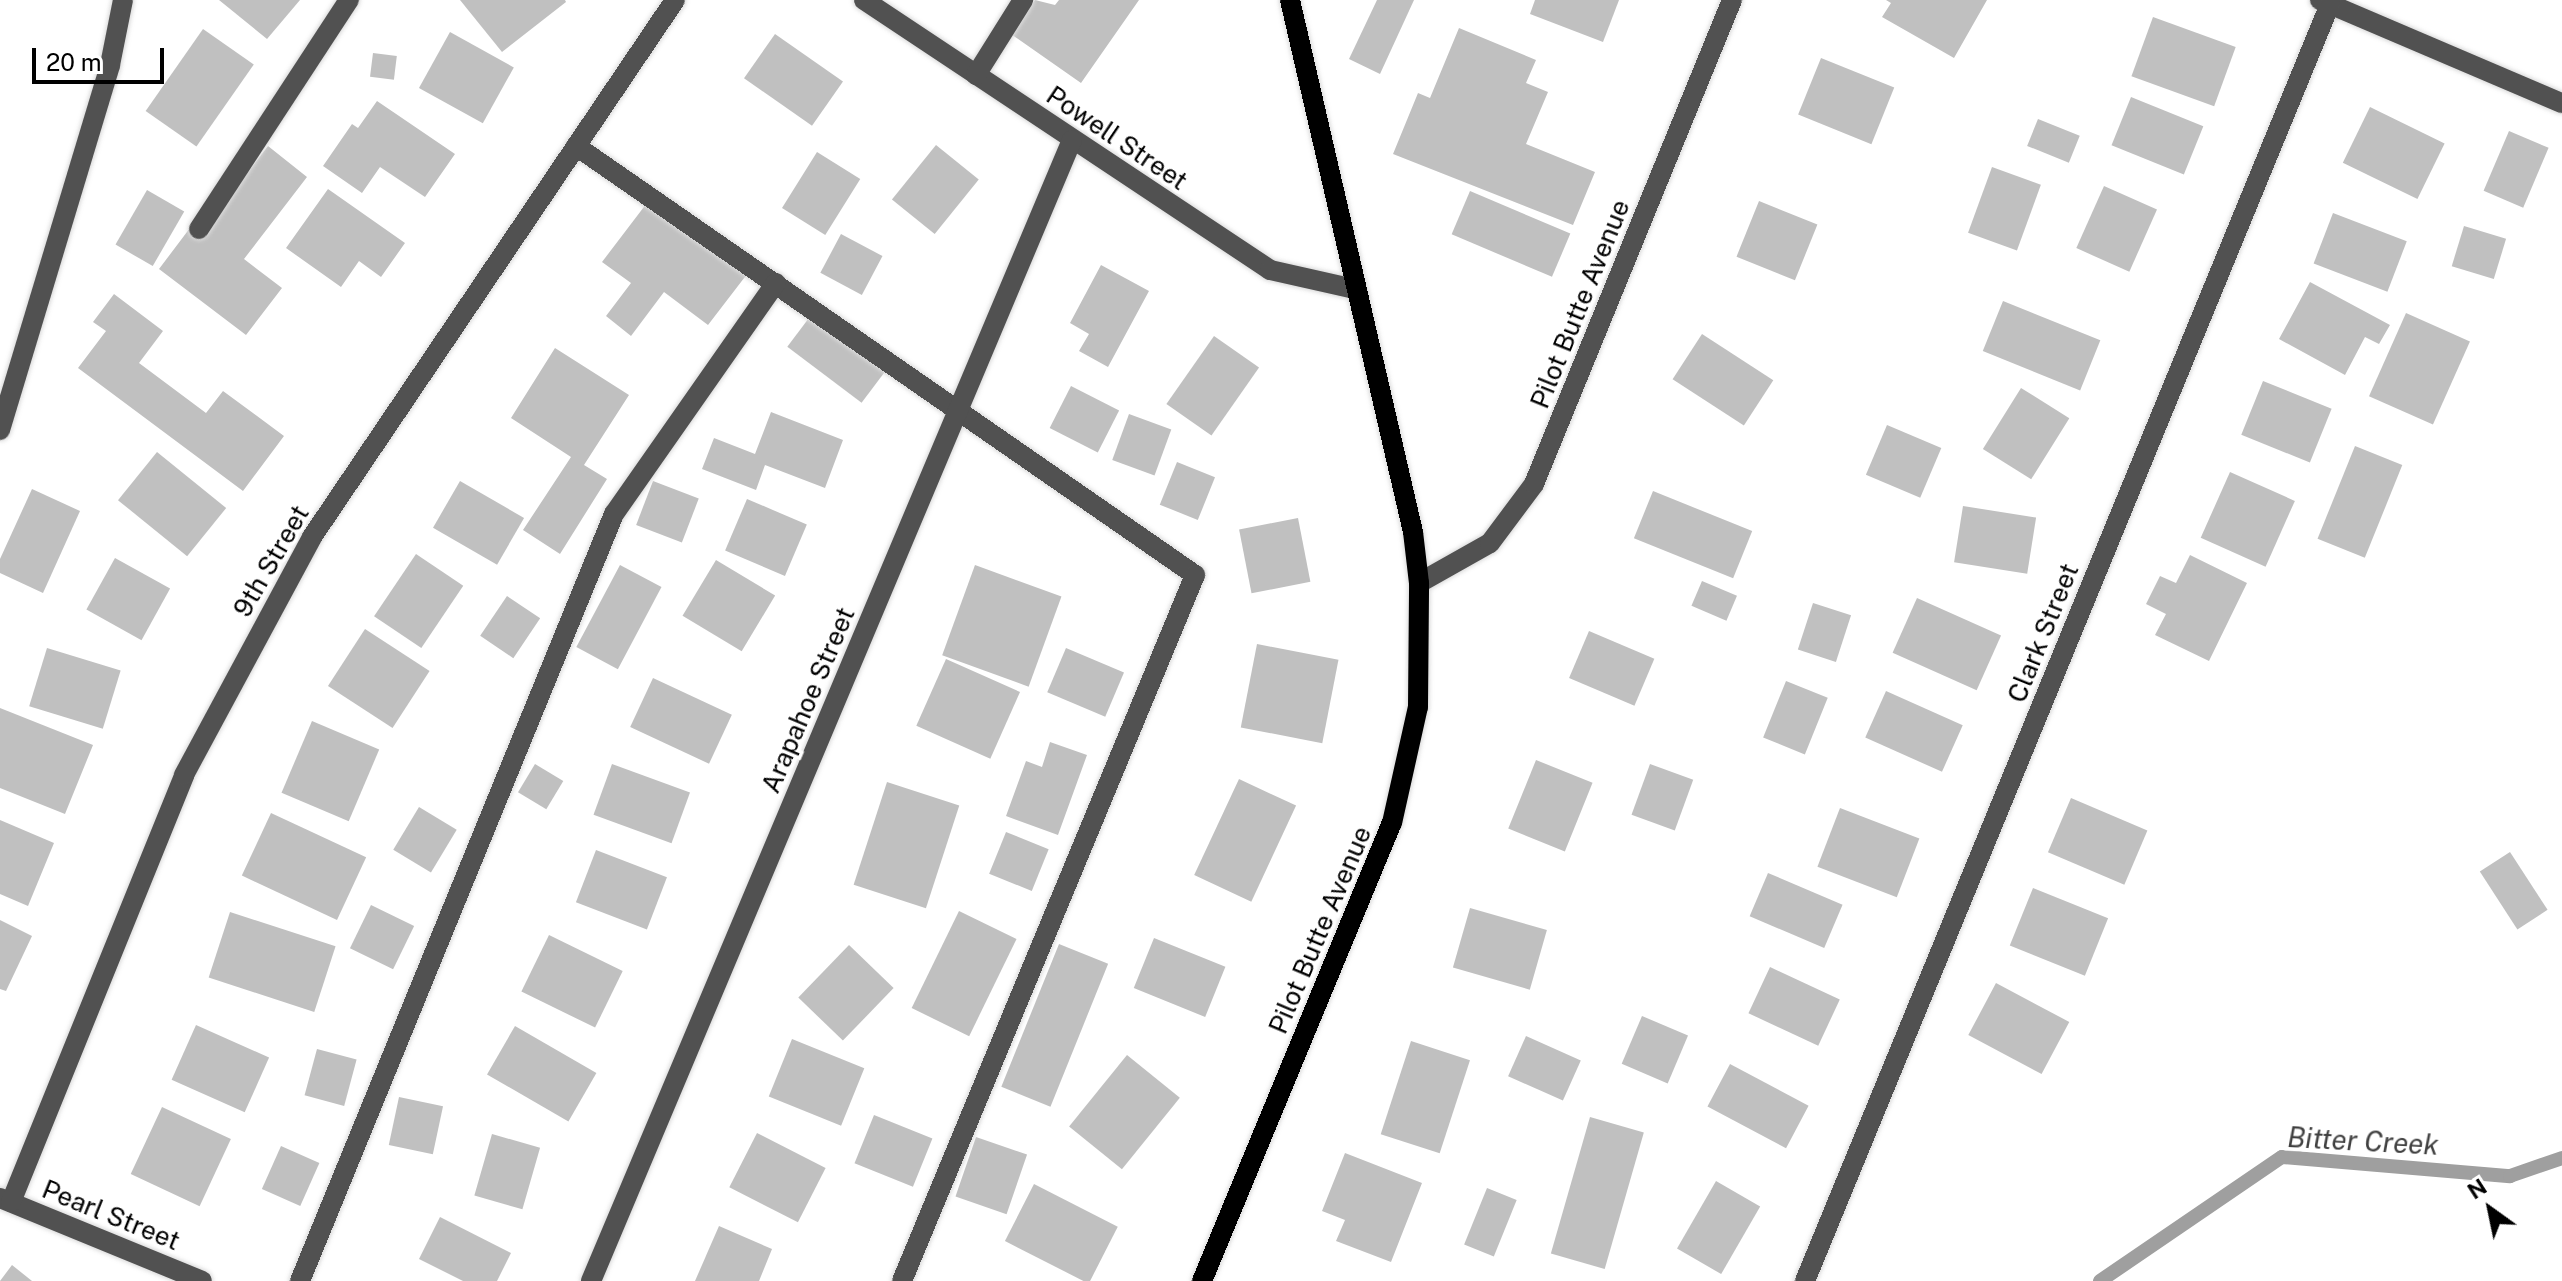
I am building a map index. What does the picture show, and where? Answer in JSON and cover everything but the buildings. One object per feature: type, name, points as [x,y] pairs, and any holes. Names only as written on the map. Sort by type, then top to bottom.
[{"type":"main road","name":"Pilot Butte Avenue","points":[[1202,1281],[1392,823],[1418,707],[1419,583],[1413,532],[1290,0]]},
{"type":"street","points":[[0,430],[110,65],[123,0]]},
{"type":"street","points":[[199,229],[349,0]]},
{"type":"street","name":"9th Street","points":[[6,1200],[199,747],[312,537],[675,0]]},
{"type":"street","name":"Powell Street","points":[[864,0],[1270,270],[1355,289]]},
{"type":"street","points":[[976,75],[1023,0]]},
{"type":"street","name":"Pilot Butte Avenue","points":[[1419,583],[1490,543],[1534,484],[1732,0]]},
{"type":"street","points":[[2325,2],[2562,103]]},
{"type":"street","name":"Clark Street","points":[[1805,1281],[2325,2]]},
{"type":"street","name":"Arapahoe Street","points":[[591,1281],[1072,140]]},
{"type":"street","points":[[576,146],[959,408],[1195,575],[902,1281]]},
{"type":"street","points":[[300,1281],[614,514],[776,283]]},
{"type":"street","name":"Pearl Street","points":[[6,1200],[202,1281]]},
{"type":"waterway","name":"Bitter Creek","points":[[2100,1281],[2282,1157],[2510,1176],[2562,1158]]}]
